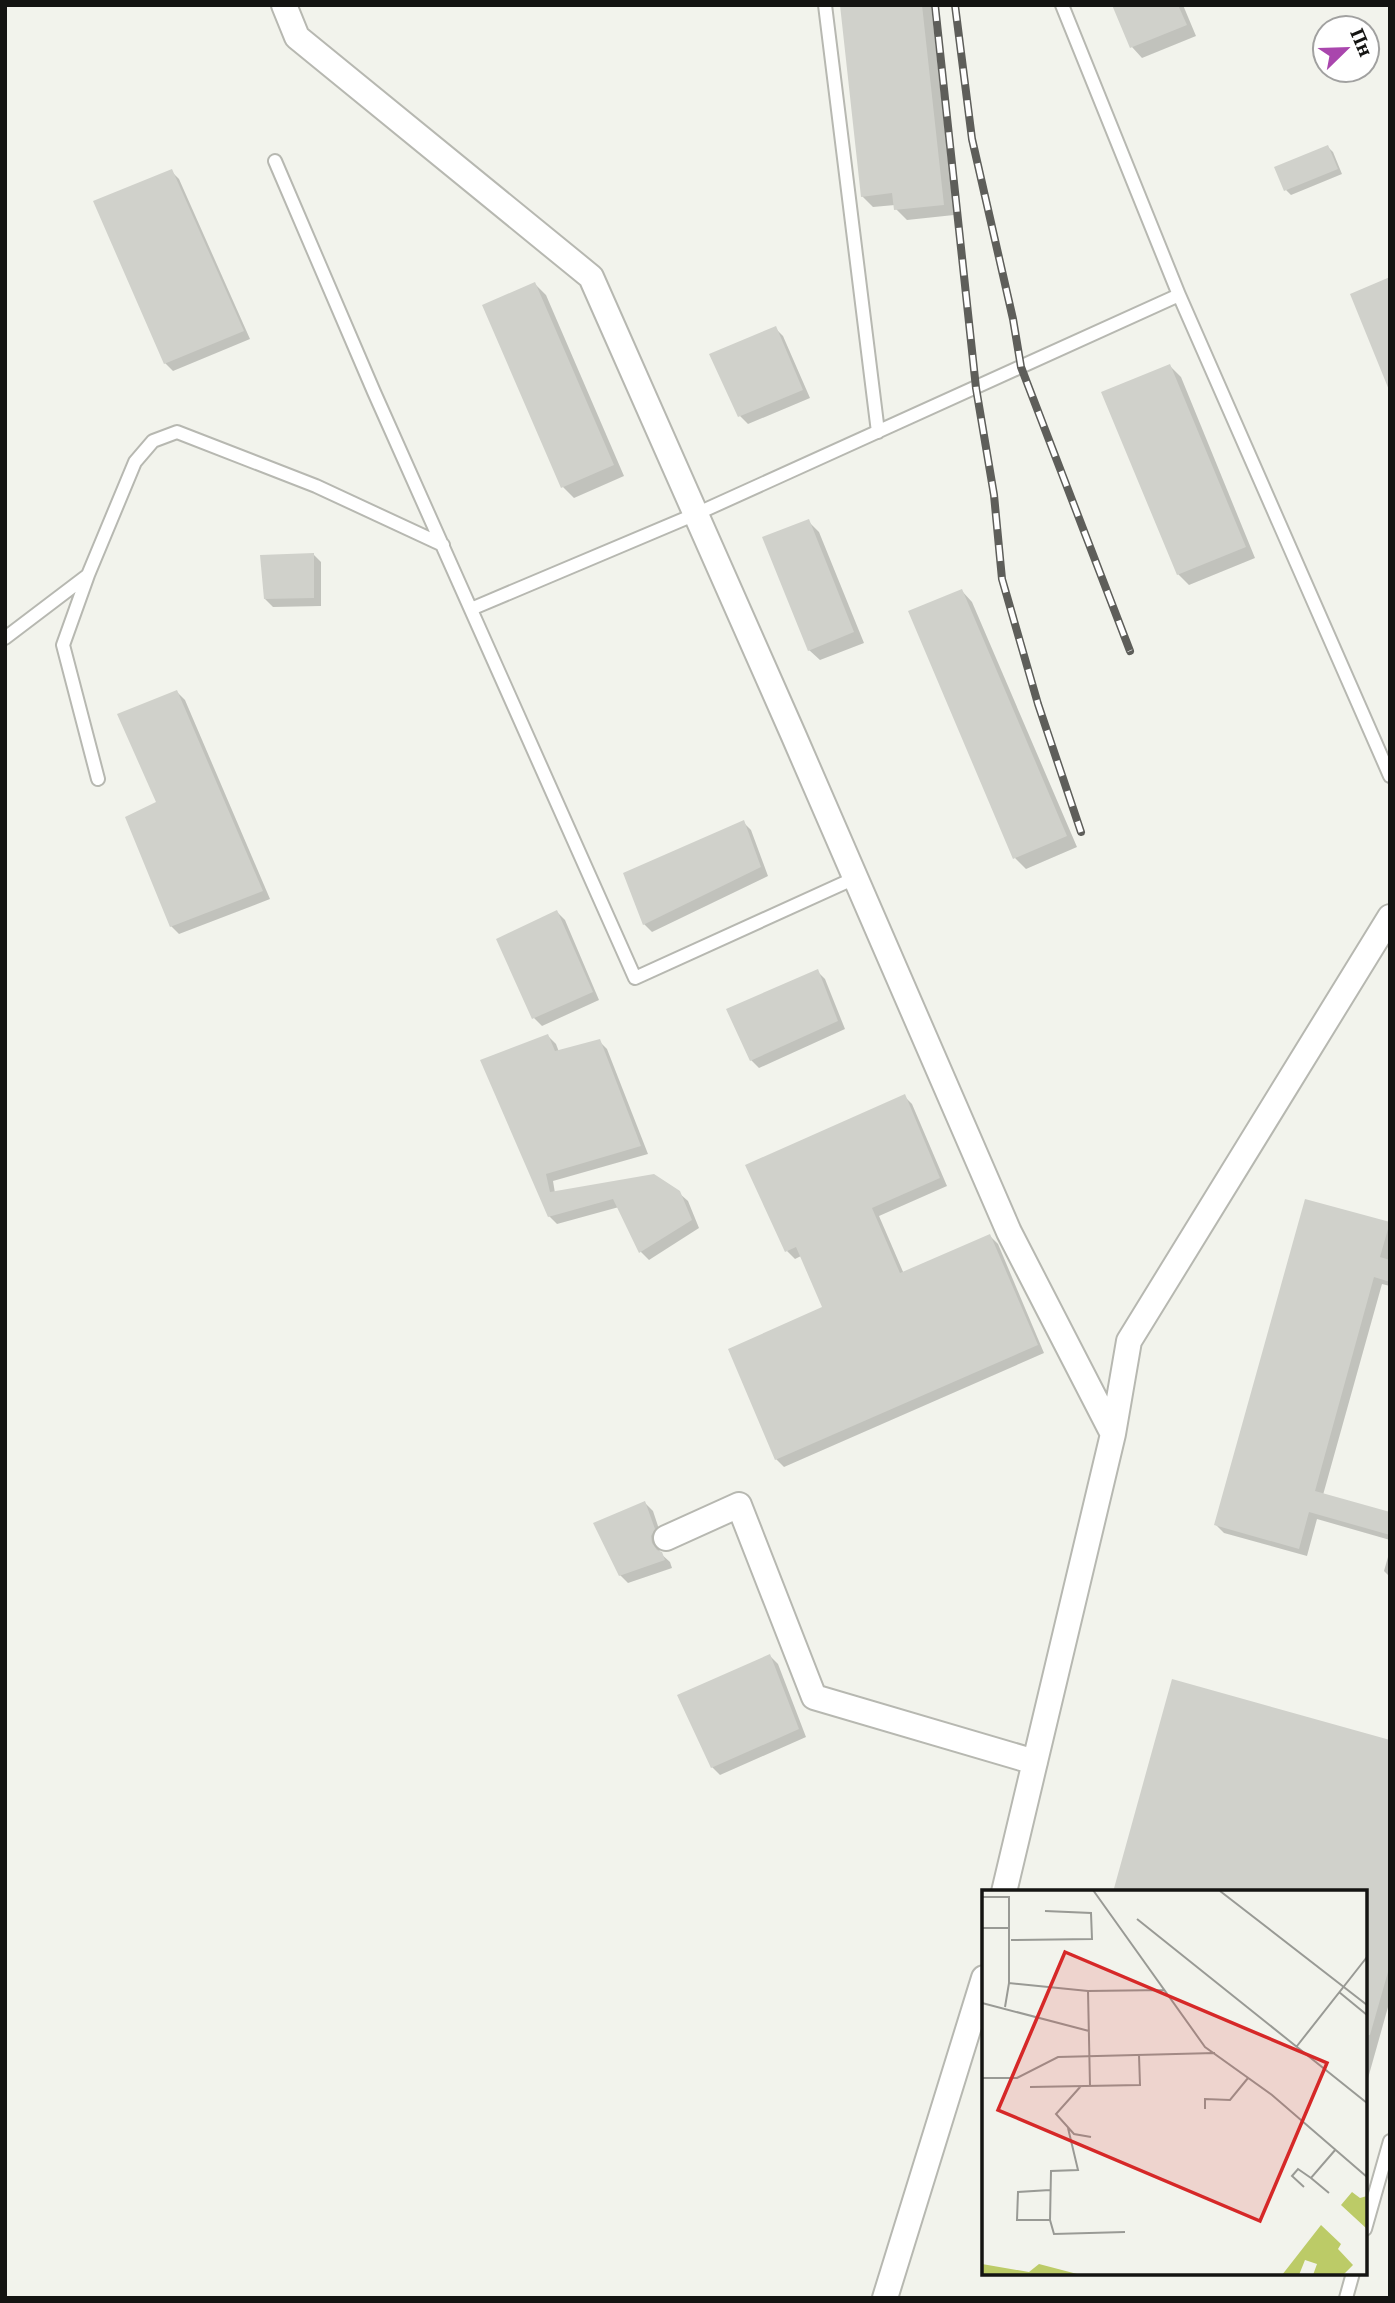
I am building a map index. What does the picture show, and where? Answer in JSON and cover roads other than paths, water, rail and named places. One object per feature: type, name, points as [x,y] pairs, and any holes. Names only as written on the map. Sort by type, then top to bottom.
[{"type":"street","points":[[284,5],[297,37],[591,277],[1009,1232],[1113,1434]]},
{"type":"street","points":[[1004,1890],[1113,1434],[1129,1341],[1390,917]]},
{"type":"street","points":[[666,1538],[739,1505],[814,1697],[1035,1762]]},
{"type":"street","points":[[885,2298],[982,1984]]},
{"type":"lane","points":[[825,5],[878,432]]},
{"type":"lane","points":[[1062,5],[1179,295],[1390,776]]},
{"type":"lane","points":[[275,161],[635,978],[855,878]]},
{"type":"lane","points":[[471,609],[696,514],[1179,295]]},
{"type":"lane","points":[[98,779],[63,645],[88,575],[135,462],[153,441],[177,432],[316,486],[443,545]]},
{"type":"lane","points":[[5,638],[88,575]]},
{"type":"lane","points":[[1367,2222],[1390,2141]]},
{"type":"lane","points":[[1346,2298],[1352,2275]]},
{"type":"railway","points":[[935,5],[976,388],[994,495],[1002,579],[1038,704],[1081,832]]},
{"type":"railway","points":[[955,5],[972,139],[1013,319],[1021,367],[1130,651]]}]
